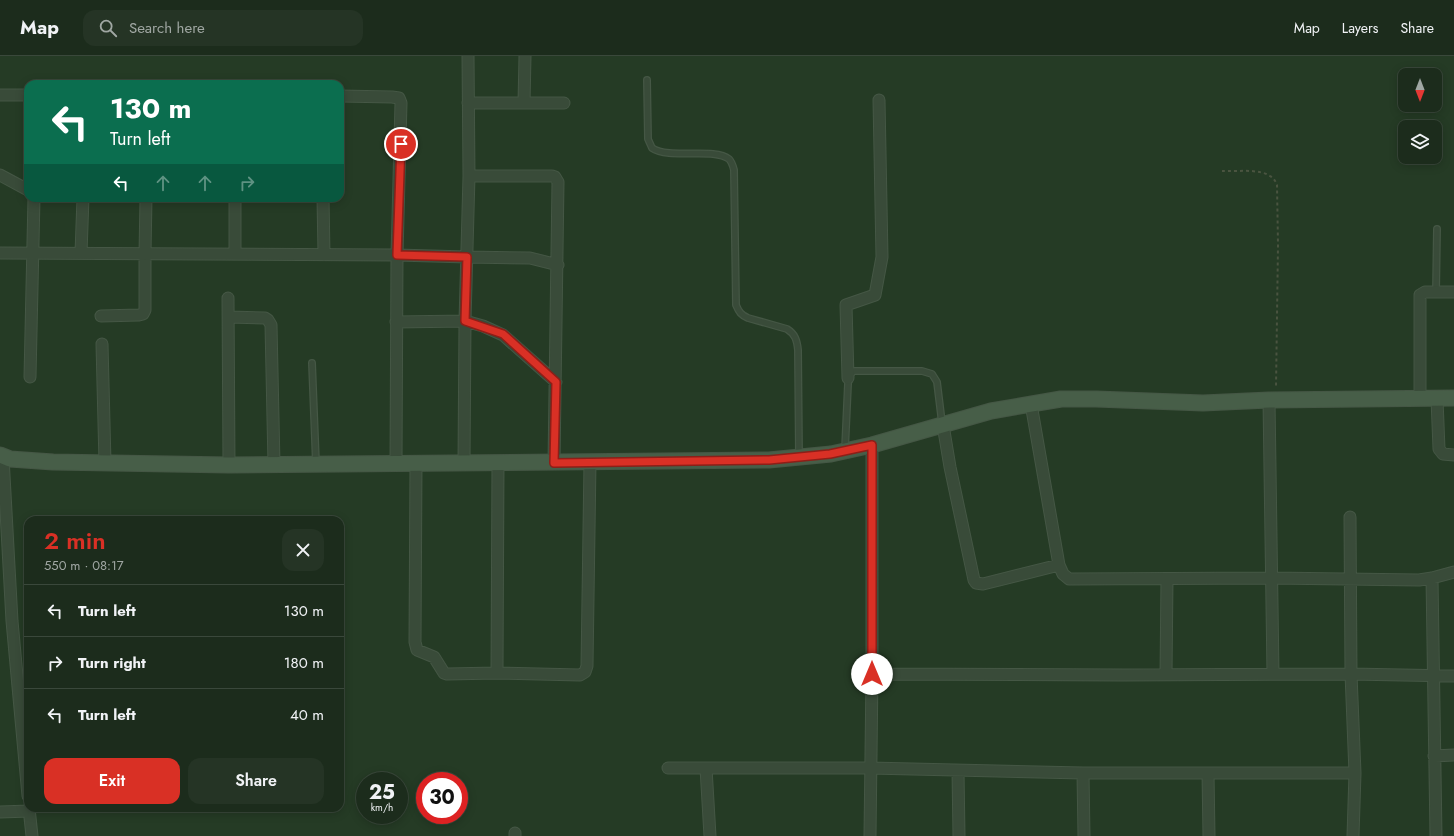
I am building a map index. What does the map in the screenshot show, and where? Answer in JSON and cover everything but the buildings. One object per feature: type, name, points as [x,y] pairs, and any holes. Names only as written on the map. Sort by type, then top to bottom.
[{"type":"street","points":[[464,463],[465,321],[469,176],[468,56]]},
{"type":"street","points":[[524,103],[525,56]]},
{"type":"street","points":[[0,95],[24,95]]},
{"type":"street","points":[[344,96],[392,97],[399,98],[401,102],[396,322],[396,463]]},
{"type":"street","points":[[848,378],[846,305],[875,295],[882,257],[879,100]]},
{"type":"street","points":[[468,103],[564,103]]},
{"type":"street","points":[[0,175],[24,188]]},
{"type":"street","points":[[469,176],[552,176],[557,179],[559,187],[554,463]]},
{"type":"street","points":[[30,377],[34,202]]},
{"type":"street","points":[[80,253],[83,202]]},
{"type":"street","points":[[101,316],[139,315],[143,314],[145,310],[146,202]]},
{"type":"street","points":[[235,202],[235,254]]},
{"type":"street","points":[[323,202],[324,255]]},
{"type":"street","points":[[0,253],[397,255],[530,258],[558,265]]},
{"type":"street","points":[[1420,399],[1419,298],[1423,292],[1454,292]]},
{"type":"street","points":[[228,298],[229,465]]},
{"type":"street","points":[[229,318],[265,318],[271,325],[274,465]]},
{"type":"street","points":[[396,322],[465,321],[503,334],[556,382]]},
{"type":"street","points":[[102,344],[105,463]]},
{"type":"street","points":[[24,705],[4,555],[1,456],[22,461],[229,465],[769,460],[800,458],[872,445],[991,412],[1061,399],[1203,403],[1273,400],[1454,398]]},
{"type":"street","points":[[1437,399],[1439,449],[1443,454],[1454,455]]},
{"type":"street","points":[[1273,400],[1273,674]]},
{"type":"street","points":[[1031,404],[1059,565],[1063,574],[1069,579],[1272,578],[1418,580],[1454,572]]},
{"type":"street","points":[[943,425],[950,468],[974,580],[976,583],[983,584],[1059,565]]},
{"type":"street","points":[[870,836],[872,445]]},
{"type":"street","points":[[497,673],[498,462]]},
{"type":"street","points":[[416,464],[417,650],[434,656],[444,673],[447,674],[497,673],[580,675],[587,669],[590,462]]},
{"type":"street","points":[[1350,516],[1351,674],[1355,773],[1353,836]]},
{"type":"street","points":[[1432,578],[1436,836]]},
{"type":"street","points":[[1166,675],[1167,579]]},
{"type":"street","points":[[872,674],[1351,674],[1454,676]]},
{"type":"street","points":[[1434,756],[1454,755]]},
{"type":"street","points":[[668,768],[870,768],[1084,773],[1355,773]]},
{"type":"street","points":[[706,768],[710,836]]},
{"type":"street","points":[[958,771],[959,836]]},
{"type":"street","points":[[1084,773],[1084,836]]},
{"type":"street","points":[[1208,773],[1209,836]]},
{"type":"street","points":[[0,812],[24,810]]},
{"type":"street","points":[[29,812],[32,836]]},
{"type":"lane","points":[[648,80],[648,139],[652,148],[661,152],[715,155],[730,160],[734,170],[736,305],[738,311],[742,315],[787,329],[795,336],[798,350],[800,458]]},
{"type":"lane","points":[[1436,292],[1437,229]]},
{"type":"lane","points":[[312,363],[316,464]]},
{"type":"lane","points":[[845,450],[848,378],[852,373],[858,371],[922,372],[932,374],[937,382],[943,425]]},
{"type":"path","points":[[1222,171],[1264,173],[1276,180],[1278,245],[1273,400]]},
{"type":"route","points":[[401,144],[397,255],[467,257],[465,321],[503,334],[556,382],[554,463],[769,460],[830,454],[872,445],[872,674]]}]
